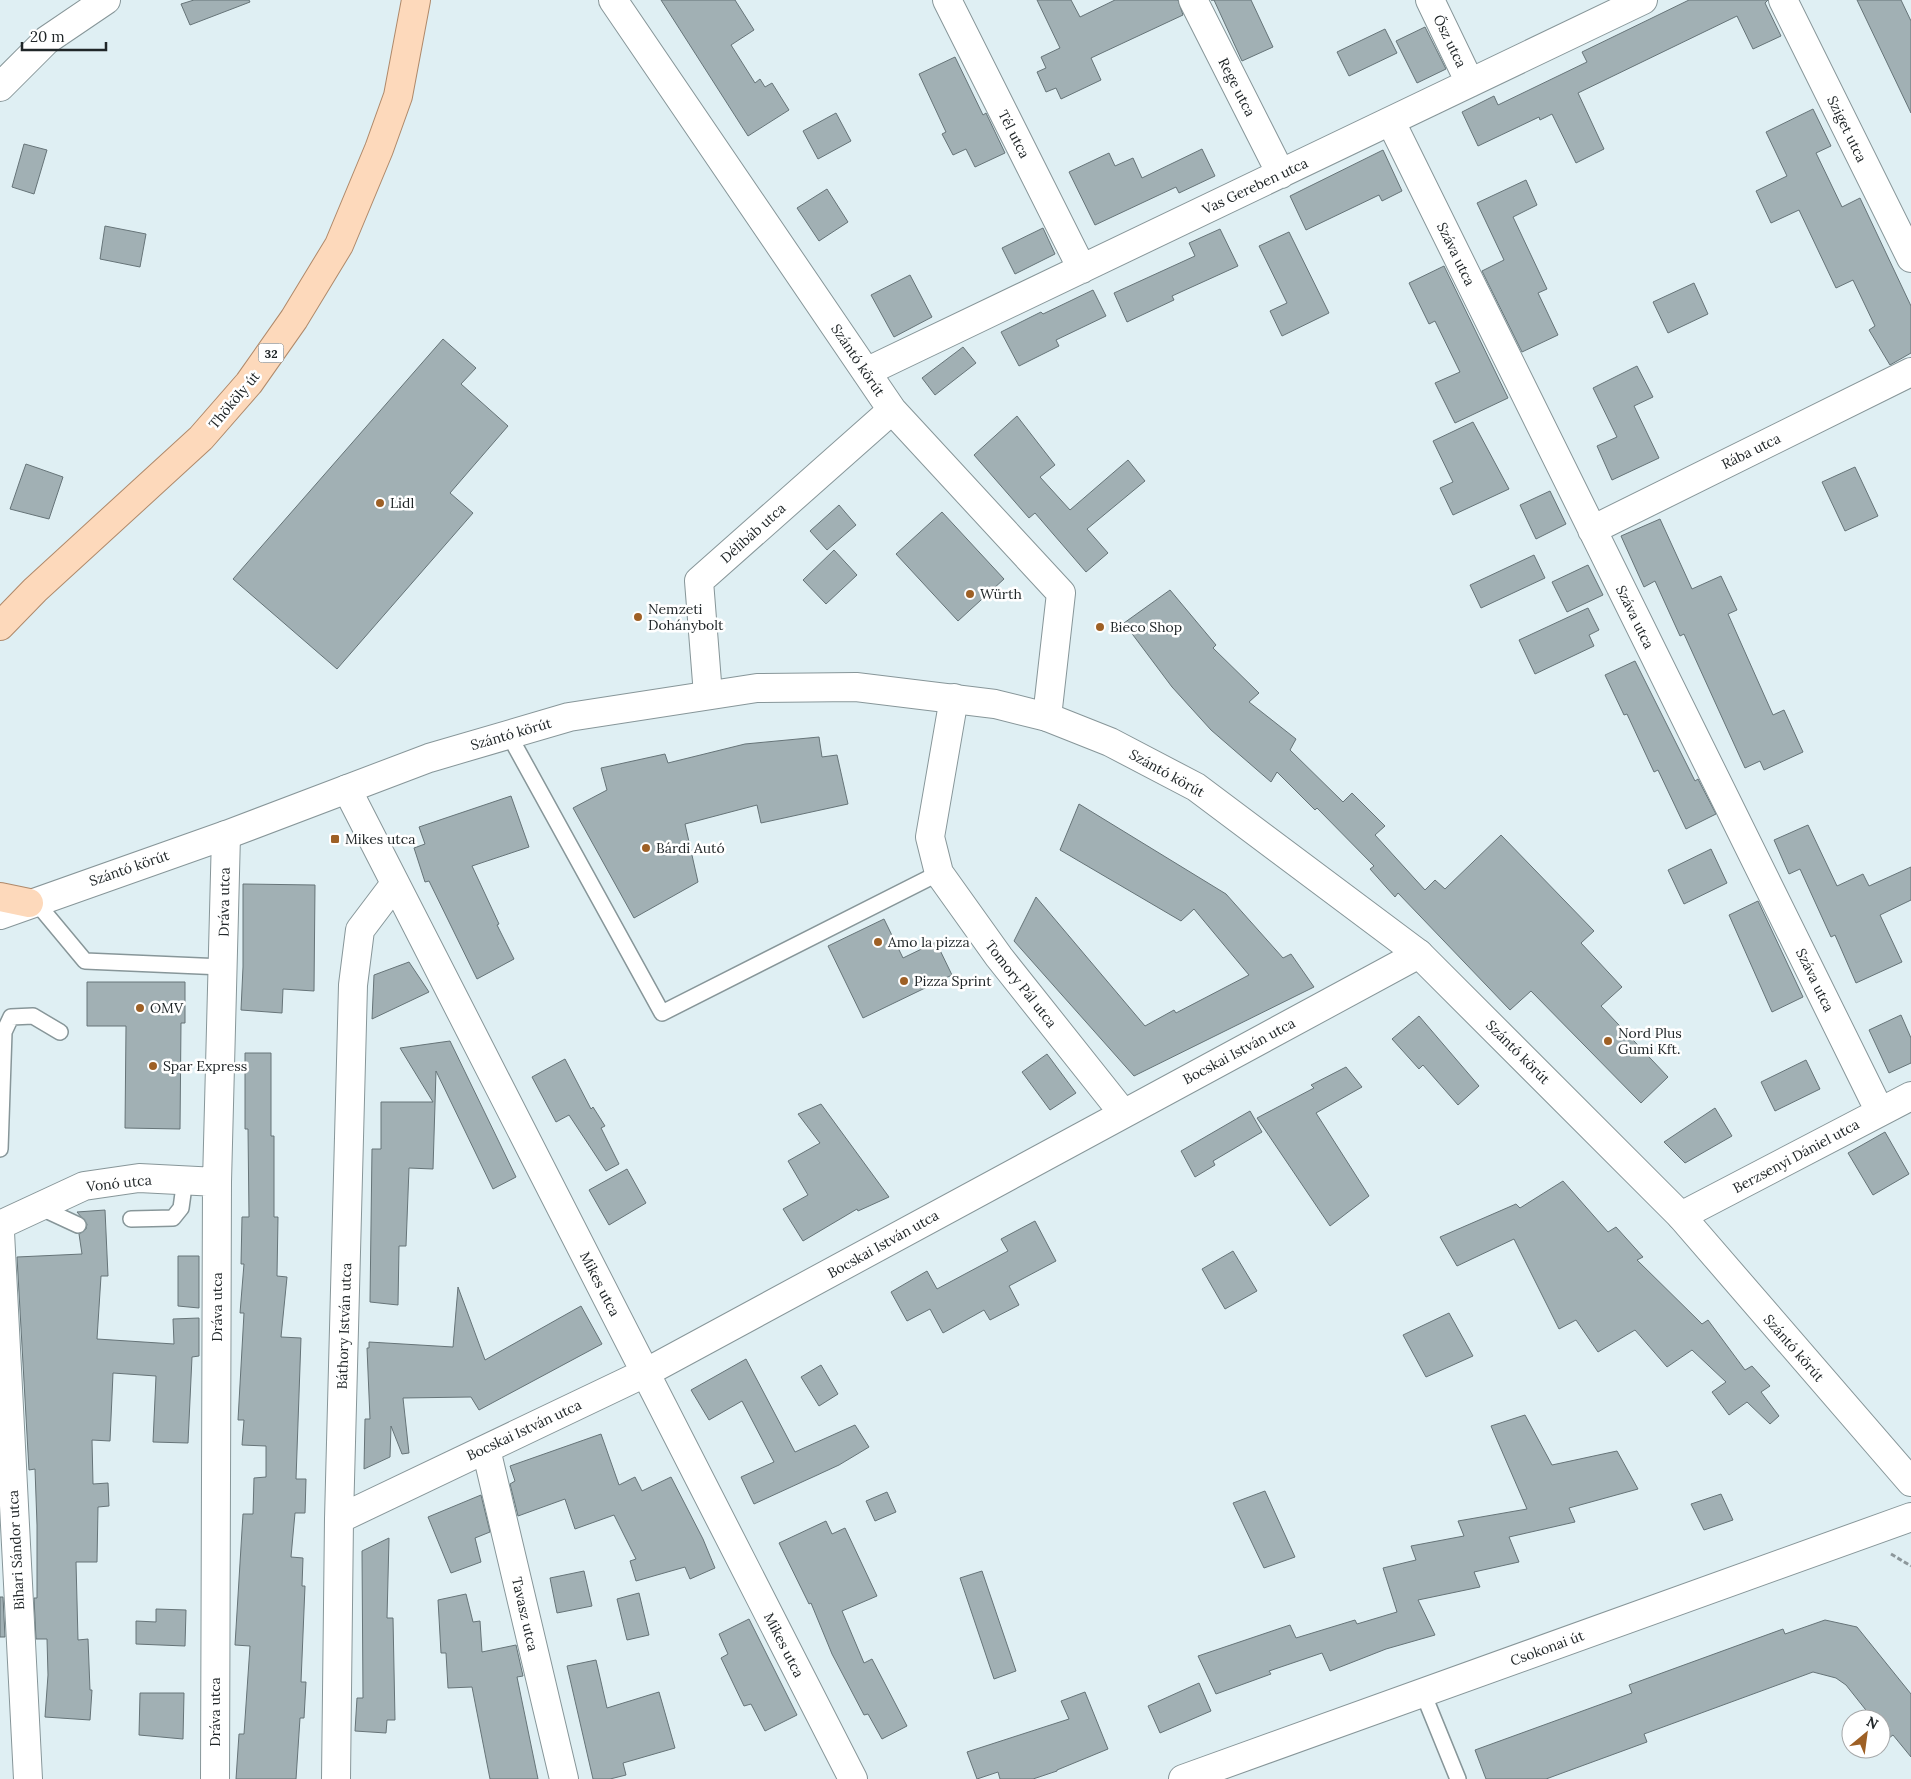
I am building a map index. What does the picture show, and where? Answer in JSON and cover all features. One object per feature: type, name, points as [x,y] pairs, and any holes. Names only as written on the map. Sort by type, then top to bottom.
[{"type":"main road","name":"Thököly út","points":[[0,626],[35,590],[201,438],[250,383],[294,319],[339,246],[379,149],[398,96],[416,0]]},
{"type":"main road","points":[[0,897],[32,902]]},
{"type":"street","points":[[0,87],[47,40],[106,0]]},
{"type":"street","name":"Szántó körút","points":[[613,0],[892,410],[1061,592],[1046,717]]},
{"type":"street","name":"Tél utca","points":[[947,0],[1082,269]]},
{"type":"street","name":"Rege utca","points":[[1193,0],[1281,174]]},
{"type":"street","name":"Ősz utca","points":[[1430,0],[1470,83]]},
{"type":"street","name":"Vas Gereben utca","points":[[866,372],[1643,0]]},
{"type":"street","name":"Sziget utca","points":[[1783,0],[1911,258]]},
{"type":"street","name":"Száva utca","points":[[1391,122],[1880,1112]]},
{"type":"street","name":"Rába utca","points":[[1592,530],[1911,372]]},
{"type":"street","name":"Délibáb utca","points":[[708,695],[699,581],[892,410]]},
{"type":"street","name":"Szántó körút","points":[[0,915],[32,902],[226,835],[428,758],[569,717],[757,688],[856,686],[995,704],[1046,717],[1110,742],[1196,787],[1420,954],[1681,1216],[1911,1482]]},
{"type":"street","name":"Tomory Pál utca","points":[[954,698],[930,837],[939,873],[993,949],[1123,1113]]},
{"type":"street","name":"Mikes utca","points":[[347,789],[394,885],[531,1148],[853,1779]]},
{"type":"street","name":"Dráva utca","points":[[215,1779],[218,1182],[226,835]]},
{"type":"street","name":"Báthory István utca","points":[[336,1779],[339,1519],[353,985],[360,930],[394,885]]},
{"type":"street","name":"Bocskai István utca","points":[[339,1519],[645,1373],[1420,954]]},
{"type":"street","name":"Berzsenyi Dániel utca","points":[[1681,1216],[1911,1096]]},
{"type":"street","name":"Vonó utca","points":[[0,1225],[37,1206],[84,1186],[139,1178],[218,1182]]},
{"type":"street","name":"Bihari Sándor utca","points":[[0,1232],[28,1779]]},
{"type":"street","name":"Tavasz utca","points":[[486,1449],[564,1779]]},
{"type":"street","name":"Csokonai út","points":[[1183,1779],[1911,1517]]},
{"type":"lane","points":[[509,735],[662,1013],[939,873]]},
{"type":"lane","points":[[32,902],[85,961],[223,966]]},
{"type":"lane","points":[[0,1149],[4,1032],[11,1017],[32,1016],[60,1032]]},
{"type":"lane","points":[[131,1219],[173,1218],[181,1208],[185,1180]]},
{"type":"lane","points":[[37,1206],[78,1225]]},
{"type":"lane","points":[[1424,1693],[1458,1779]]},
{"type":"path","points":[[1887,1552],[1911,1566]]},
{"type":"building","points":[[194,0],[249,0],[250,2],[190,25],[181,4]]},
{"type":"building","points":[[661,0],[735,0],[754,30],[731,45],[755,83],[760,79],[765,87],[772,83],[789,110],[748,136]]},
{"type":"building","points":[[1037,0],[1071,0],[1080,17],[1115,0],[1178,0],[1183,15],[1091,58],[1101,80],[1061,99],[1056,88],[1046,92],[1037,72],[1046,68],[1041,57],[1060,48]]},
{"type":"building","points":[[1214,0],[1251,0],[1273,47],[1242,61]]},
{"type":"building","points":[[1689,0],[1768,0],[1765,3],[1781,36],[1753,49],[1737,16],[1578,93],[1604,149],[1576,163],[1552,114],[1540,120],[1539,117],[1478,146],[1462,112],[1494,96],[1498,105],[1587,62],[1582,52]]},
{"type":"building","points":[[1857,0],[1901,0],[1911,21],[1911,113]]},
{"type":"building","points":[[1425,27],[1446,69],[1417,83],[1396,41]]},
{"type":"building","points":[[1385,29],[1397,53],[1349,76],[1337,52]]},
{"type":"building","points":[[955,57],[983,115],[986,113],[1005,153],[975,167],[966,149],[953,155],[942,134],[946,132],[919,74]]},
{"type":"building","points":[[1813,109],[1831,146],[1816,153],[1842,207],[1860,198],[1911,306],[1911,353],[1890,365],[1869,330],[1875,326],[1853,280],[1836,288],[1799,210],[1771,223],[1756,191],[1787,176],[1766,132]]},
{"type":"building","points":[[836,113],[851,141],[818,159],[803,131]]},
{"type":"building","points":[[24,144],[47,150],[34,194],[12,187]]},
{"type":"building","points":[[1202,149],[1215,176],[1179,193],[1176,187],[1095,225],[1069,172],[1109,153],[1115,166],[1133,158],[1142,178]]},
{"type":"building","points":[[1383,150],[1402,191],[1382,201],[1379,195],[1306,230],[1290,196]]},
{"type":"building","points":[[1526,180],[1537,205],[1513,217],[1547,289],[1538,293],[1558,335],[1522,352],[1482,271],[1504,260],[1477,203]]},
{"type":"building","points":[[827,189],[848,222],[819,241],[797,208]]},
{"type":"building","points":[[105,226],[146,234],[140,267],[100,259]]},
{"type":"building","points":[[1043,228],[1055,254],[1015,274],[1002,248]]},
{"type":"building","points":[[1220,229],[1238,266],[1172,296],[1174,300],[1127,322],[1114,293],[1195,256],[1189,243]]},
{"type":"building","points":[[1289,232],[1329,313],[1282,336],[1270,311],[1287,303],[1259,246]]},
{"type":"building","points":[[1444,266],[1508,398],[1455,423],[1435,383],[1460,372],[1435,321],[1429,324],[1409,283]]},
{"type":"building","points":[[910,275],[932,317],[894,337],[871,295]]},
{"type":"building","points":[[1694,283],[1708,314],[1668,333],[1653,302]]},
{"type":"building","points":[[1093,290],[1106,316],[1056,340],[1059,346],[1019,366],[1001,332],[1041,312],[1043,314]]},
{"type":"building","name":"Lidl","points":[[443,339],[476,368],[461,384],[508,426],[450,493],[473,513],[337,669],[233,579]]},
{"type":"building","points":[[963,347],[976,363],[935,395],[922,378]]},
{"type":"building","points":[[1637,366],[1653,397],[1634,406],[1659,458],[1612,480],[1597,446],[1617,437],[1593,388]]},
{"type":"building","points":[[1017,416],[1055,465],[1040,477],[1070,510],[1128,460],[1145,481],[1087,529],[1108,553],[1086,572],[1035,513],[1029,518],[974,455]]},
{"type":"building","points":[[1473,422],[1509,489],[1453,515],[1440,488],[1453,482],[1433,441]]},
{"type":"building","points":[[26,464],[63,477],[49,519],[10,509]]},
{"type":"building","points":[[1855,467],[1878,516],[1845,531],[1822,482]]},
{"type":"building","points":[[1550,491],[1566,524],[1536,539],[1520,505]]},
{"type":"building","points":[[839,505],[856,525],[827,550],[810,531]]},
{"type":"building","points":[[942,512],[1004,579],[958,621],[896,554]]},
{"type":"building","points":[[1660,519],[1692,589],[1721,576],[1737,610],[1728,614],[1773,715],[1784,710],[1803,752],[1764,770],[1760,761],[1745,768],[1684,634],[1680,636],[1655,581],[1644,587],[1621,536]]},
{"type":"building","points":[[834,550],[857,575],[826,604],[803,580]]},
{"type":"building","points":[[1534,555],[1545,578],[1481,608],[1470,585]]},
{"type":"building","points":[[1588,565],[1603,595],[1567,612],[1552,582]]},
{"type":"building","points":[[1170,590],[1216,645],[1213,648],[1259,693],[1249,702],[1296,739],[1290,750],[1343,802],[1352,793],[1385,826],[1375,835],[1425,890],[1435,880],[1445,889],[1501,835],[1594,931],[1581,943],[1622,987],[1601,1006],[1668,1077],[1641,1103],[1531,991],[1510,1010],[1398,893],[1395,897],[1370,869],[1374,866],[1317,808],[1315,810],[1277,772],[1271,782],[1211,730],[1172,687],[1124,623]]},
{"type":"building","points":[[1588,608],[1599,630],[1589,635],[1594,646],[1535,674],[1519,640]]},
{"type":"building","points":[[1635,661],[1695,781],[1698,779],[1716,814],[1686,829],[1658,770],[1654,772],[1627,714],[1624,715],[1605,675]]},
{"type":"building","points":[[819,737],[822,757],[837,755],[848,804],[761,823],[757,805],[685,824],[698,882],[634,918],[573,808],[607,790],[601,768],[665,754],[668,763],[745,744]]},
{"type":"building","points":[[511,796],[529,847],[472,866],[514,959],[477,979],[429,881],[425,882],[414,848],[425,844],[419,827]]},
{"type":"building","points":[[1079,804],[1226,894],[1283,958],[1291,954],[1314,987],[1134,1076],[1014,941],[1036,897],[1145,1026],[1174,1010],[1176,1013],[1249,975],[1194,909],[1181,921],[1060,850]]},
{"type":"building","points":[[1808,825],[1837,886],[1863,874],[1869,886],[1911,867],[1911,900],[1880,915],[1902,962],[1856,983],[1835,935],[1831,937],[1800,869],[1789,874],[1774,840]]},
{"type":"building","points":[[1711,849],[1727,883],[1684,904],[1668,870]]},
{"type":"building","points":[[243,884],[315,885],[314,991],[283,989],[282,1013],[241,1010]]},
{"type":"building","points":[[1758,901],[1803,997],[1772,1012],[1729,915]]},
{"type":"building","points":[[884,919],[903,958],[936,942],[952,975],[863,1018],[828,946]]},
{"type":"building","points":[[409,962],[429,992],[372,1019],[374,975]]},
{"type":"building","points":[[87,982],[185,982],[185,1023],[181,1023],[180,1129],[125,1128],[126,1026],[87,1026]]},
{"type":"building","points":[[1901,1015],[1911,1038],[1911,1063],[1889,1073],[1869,1030]]},
{"type":"building","points":[[1419,1016],[1479,1086],[1458,1105],[1423,1065],[1419,1069],[1392,1039]]},
{"type":"building","points":[[450,1041],[516,1177],[493,1189],[436,1071],[433,1169],[409,1168],[406,1246],[399,1246],[398,1305],[370,1302],[372,1149],[381,1149],[381,1102],[433,1102],[400,1048]]},
{"type":"building","points":[[245,1053],[271,1053],[271,1136],[274,1136],[274,1217],[278,1217],[277,1276],[287,1277],[281,1337],[301,1338],[296,1479],[306,1479],[305,1513],[295,1513],[291,1557],[303,1558],[302,1586],[305,1586],[301,1682],[306,1682],[304,1718],[300,1718],[296,1779],[236,1779],[239,1734],[244,1734],[250,1646],[235,1645],[243,1514],[253,1514],[254,1478],[266,1477],[266,1446],[242,1445],[244,1420],[238,1420],[244,1313],[240,1313],[244,1264],[241,1264],[242,1217],[249,1217],[248,1129],[245,1129]]},
{"type":"building","points":[[1047,1054],[1076,1093],[1050,1110],[1022,1072]]},
{"type":"building","points":[[565,1059],[591,1109],[593,1107],[605,1126],[601,1128],[619,1164],[606,1171],[569,1115],[556,1122],[532,1077]]},
{"type":"building","points":[[1806,1060],[1820,1089],[1775,1111],[1761,1082]]},
{"type":"building","points":[[1346,1067],[1362,1087],[1316,1113],[1369,1196],[1330,1226],[1257,1118],[1314,1088],[1311,1085]]},
{"type":"building","points":[[821,1104],[889,1197],[858,1211],[857,1209],[803,1241],[783,1209],[808,1195],[788,1161],[820,1143],[798,1114]]},
{"type":"building","points":[[1715,1108],[1732,1136],[1685,1163],[1664,1142]]},
{"type":"building","points":[[1250,1111],[1262,1132],[1213,1161],[1215,1165],[1195,1177],[1181,1151]]},
{"type":"building","points":[[1885,1132],[1909,1174],[1873,1195],[1848,1153]]},
{"type":"building","points":[[627,1169],[646,1203],[609,1225],[589,1190]]},
{"type":"building","points":[[1563,1181],[1608,1232],[1616,1227],[1643,1257],[1637,1260],[1702,1324],[1708,1320],[1745,1370],[1752,1366],[1770,1386],[1761,1392],[1779,1416],[1770,1424],[1747,1402],[1729,1415],[1712,1392],[1726,1382],[1692,1350],[1667,1367],[1635,1330],[1598,1352],[1576,1320],[1559,1329],[1514,1239],[1457,1266],[1440,1237],[1516,1204],[1520,1208]]},
{"type":"building","points":[[105,1210],[108,1276],[101,1276],[97,1339],[174,1344],[173,1319],[199,1318],[199,1356],[192,1357],[188,1443],[153,1442],[156,1376],[113,1373],[110,1441],[92,1440],[93,1484],[108,1483],[109,1506],[98,1507],[97,1562],[76,1562],[78,1640],[88,1639],[90,1690],[92,1690],[90,1720],[45,1717],[48,1675],[47,1639],[36,1639],[34,1598],[37,1598],[35,1469],[29,1470],[17,1257],[82,1254],[79,1234],[86,1229],[87,1224],[77,1212]]},
{"type":"building","points":[[1035,1221],[1056,1261],[1009,1286],[1019,1305],[990,1320],[984,1310],[943,1333],[930,1309],[907,1321],[891,1292],[927,1271],[937,1289],[1008,1251],[1001,1239]]},
{"type":"building","points":[[1233,1251],[1257,1291],[1225,1309],[1202,1269]]},
{"type":"building","points":[[178,1256],[199,1256],[199,1308],[178,1306]]},
{"type":"building","points":[[458,1287],[485,1360],[581,1306],[602,1344],[479,1410],[471,1397],[403,1398],[409,1453],[402,1454],[391,1426],[390,1457],[364,1469],[365,1419],[370,1419],[367,1348],[369,1348],[369,1342],[453,1347]]},
{"type":"building","points":[[1449,1313],[1473,1356],[1426,1377],[1403,1335]]},
{"type":"building","points":[[746,1359],[795,1452],[855,1425],[869,1447],[839,1465],[754,1504],[741,1477],[774,1462],[742,1401],[709,1420],[691,1390]]},
{"type":"building","points":[[821,1365],[838,1394],[819,1406],[801,1377]]},
{"type":"building","points":[[1525,1415],[1552,1465],[1617,1451],[1638,1489],[1569,1508],[1575,1522],[1509,1537],[1519,1562],[1474,1572],[1480,1587],[1418,1600],[1435,1635],[1386,1649],[1330,1671],[1322,1653],[1269,1671],[1271,1674],[1216,1694],[1198,1656],[1290,1625],[1296,1638],[1355,1620],[1357,1624],[1397,1612],[1383,1568],[1416,1560],[1411,1546],[1464,1536],[1458,1521],[1527,1509],[1491,1426]]},
{"type":"building","points":[[601,1434],[619,1485],[635,1477],[642,1491],[671,1477],[703,1539],[715,1568],[690,1579],[685,1567],[636,1581],[630,1561],[636,1559],[614,1515],[575,1529],[565,1499],[518,1516],[510,1484],[515,1481],[510,1466]]},
{"type":"building","points":[[1265,1491],[1295,1557],[1264,1568],[1233,1503]]},
{"type":"building","points":[[887,1492],[896,1512],[875,1521],[866,1501]]},
{"type":"building","points":[[1721,1494],[1733,1520],[1704,1530],[1691,1504]]},
{"type":"building","points":[[481,1495],[490,1532],[475,1538],[481,1562],[451,1573],[428,1517]]},
{"type":"building","points":[[826,1521],[832,1534],[845,1528],[877,1596],[842,1611],[864,1663],[872,1659],[907,1726],[882,1739],[868,1714],[864,1715],[832,1654],[811,1603],[809,1604],[779,1543]]},
{"type":"building","points":[[389,1538],[387,1618],[393,1618],[395,1720],[387,1720],[386,1733],[355,1731],[357,1698],[363,1698],[362,1551]]},
{"type":"building","points":[[584,1571],[592,1606],[557,1613],[550,1578]]},
{"type":"building","points":[[982,1571],[1016,1671],[994,1679],[960,1578]]},
{"type":"building","points":[[639,1593],[649,1635],[627,1640],[617,1599]]},
{"type":"building","points":[[466,1594],[473,1622],[480,1621],[482,1652],[516,1645],[523,1676],[517,1677],[538,1779],[490,1779],[472,1687],[448,1688],[446,1653],[441,1653],[438,1600]]},
{"type":"building","points":[[0,1597],[3,1597],[5,1637],[0,1637]]},
{"type":"building","points":[[156,1609],[186,1610],[185,1646],[136,1644],[136,1621],[156,1622]]},
{"type":"building","points":[[749,1619],[797,1715],[765,1731],[751,1704],[744,1706],[721,1658],[728,1654],[719,1634]]},
{"type":"building","points":[[1825,1620],[1857,1627],[1911,1694],[1911,1757],[1893,1735],[1891,1736],[1891,1709],[1865,1709],[1846,1685],[1836,1678],[1813,1672],[1644,1734],[1647,1742],[1546,1779],[1486,1779],[1475,1750],[1632,1693],[1629,1685],[1783,1629],[1785,1634]]},
{"type":"building","points":[[596,1660],[607,1708],[659,1692],[675,1748],[623,1763],[626,1775],[610,1779],[593,1779],[567,1666]]},
{"type":"building","points":[[1199,1683],[1211,1711],[1160,1733],[1148,1706]]},
{"type":"building","points":[[1085,1692],[1108,1749],[1033,1779],[1000,1779],[998,1772],[977,1779],[967,1752],[1069,1719],[1061,1701]]},
{"type":"building","points":[[140,1693],[184,1693],[183,1739],[139,1735]]},
{"type":"place","name":"Lidl","points":[[380,503]]},
{"type":"place","name":"Würth","points":[[970,594]]},
{"type":"place","name":"Nemzeti Dohánybolt","points":[[638,617]]},
{"type":"place","name":"Bieco Shop","points":[[1100,627]]},
{"type":"place","name":"Mikes utca","points":[[335,839]]},
{"type":"place","name":"Bárdi Autó","points":[[646,848]]},
{"type":"place","name":"Amo la pizza","points":[[878,942]]},
{"type":"place","name":"Pizza Sprint","points":[[904,981]]},
{"type":"place","name":"OMV","points":[[140,1008]]},
{"type":"place","name":"Nord Plus Gumi Kft.","points":[[1608,1041]]},
{"type":"place","name":"Spar Express","points":[[153,1066]]}]
